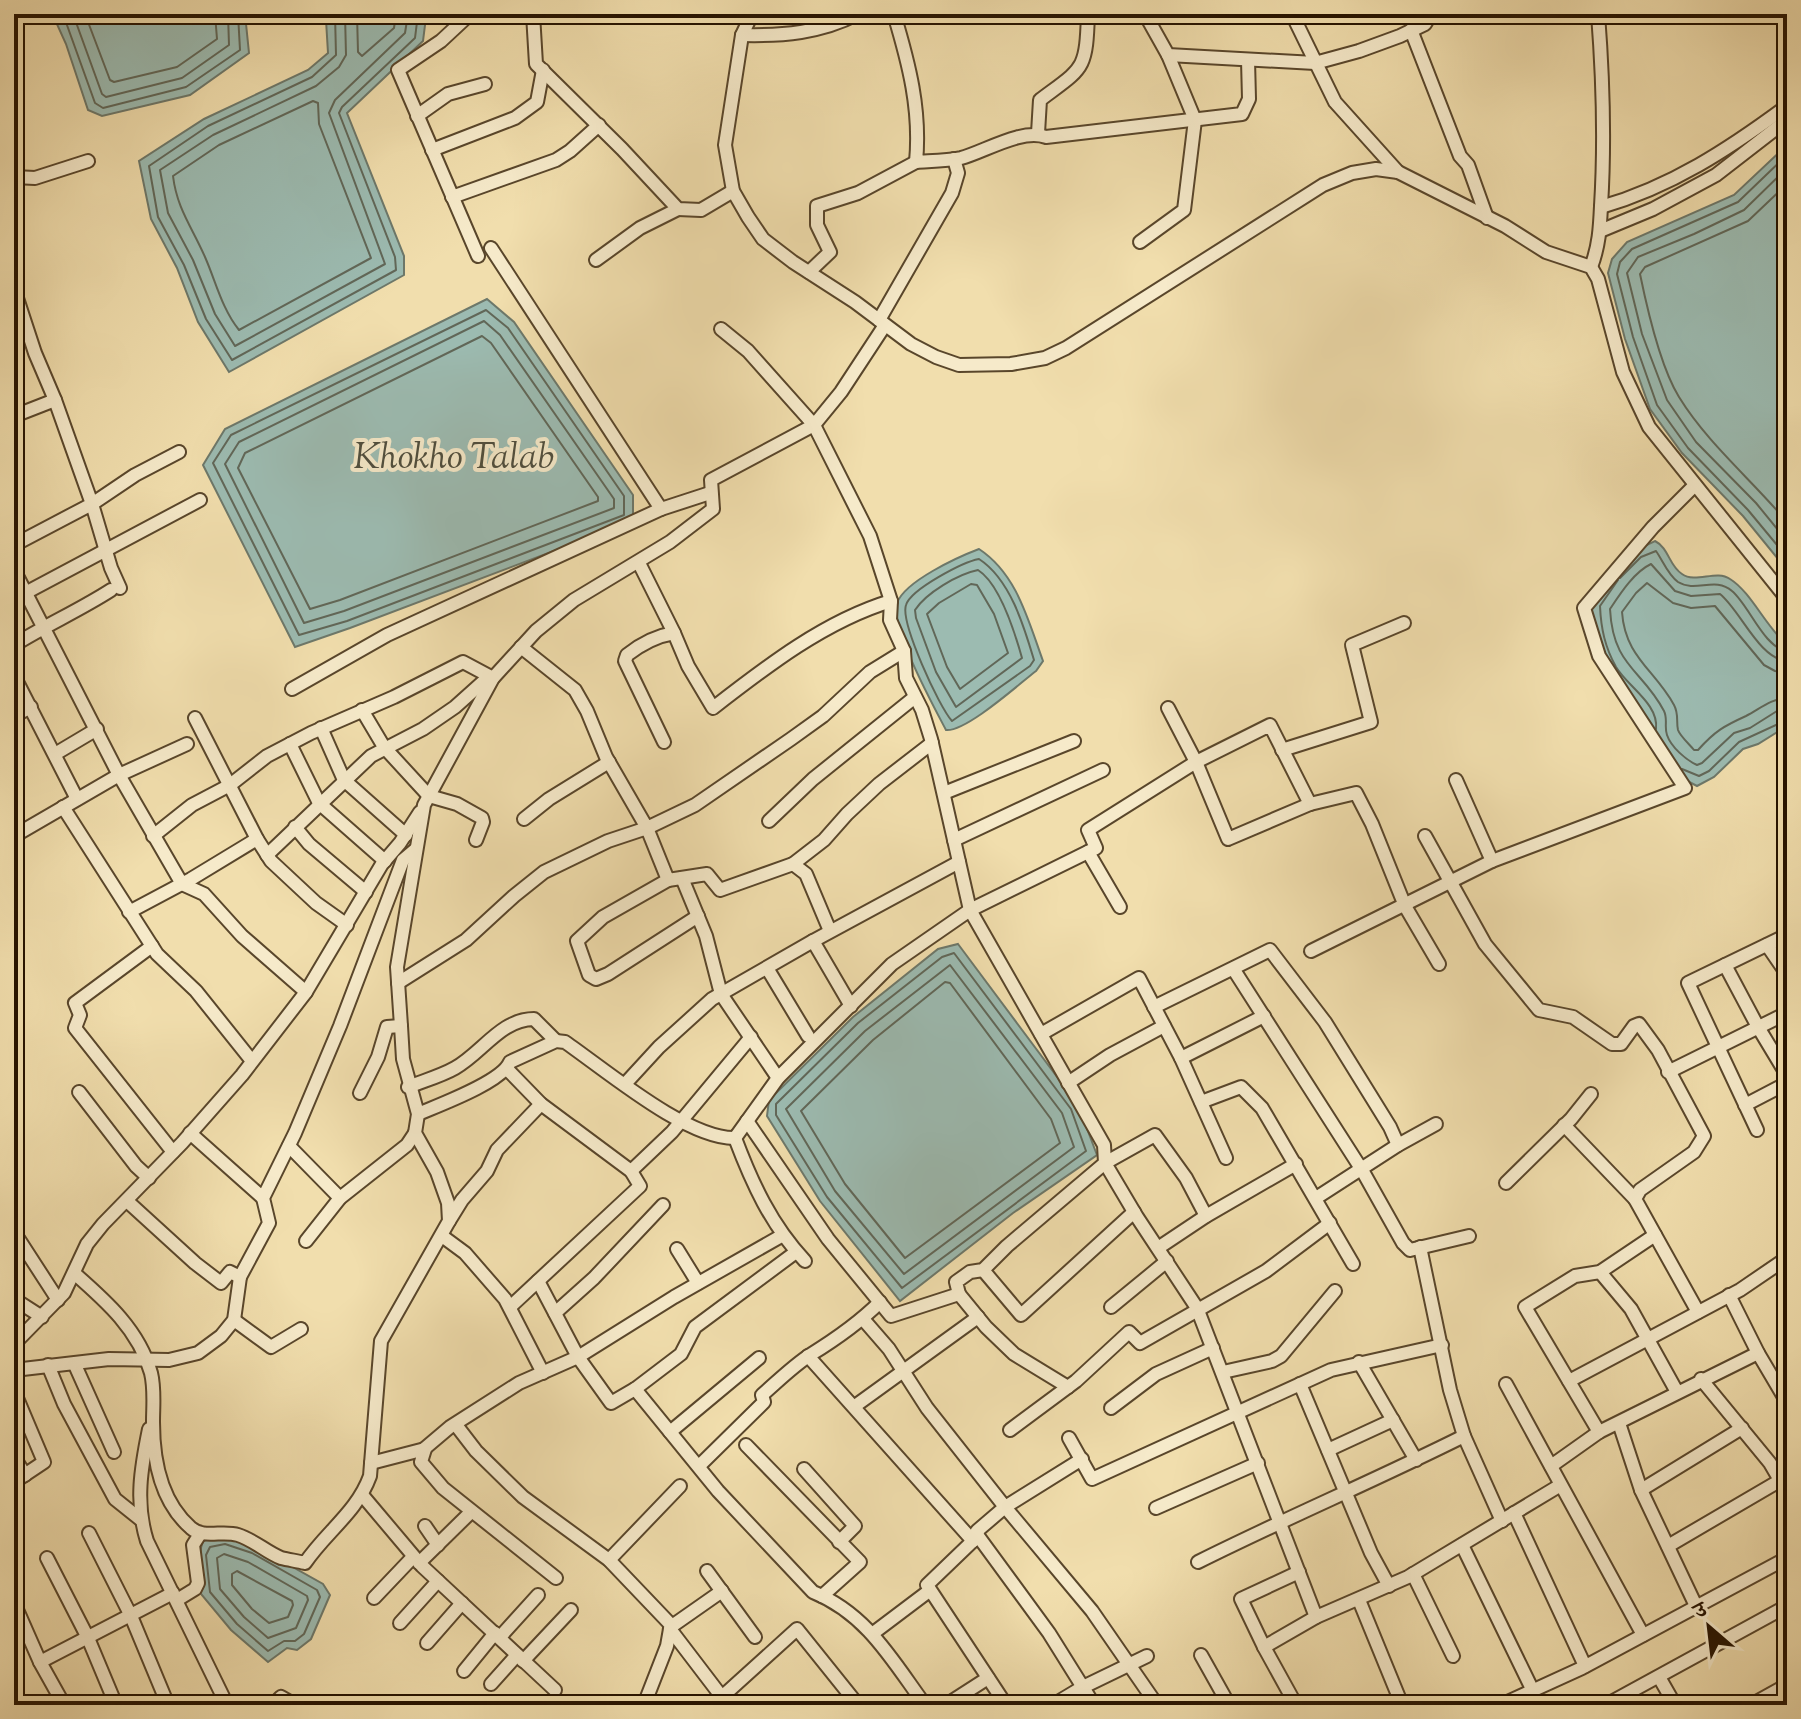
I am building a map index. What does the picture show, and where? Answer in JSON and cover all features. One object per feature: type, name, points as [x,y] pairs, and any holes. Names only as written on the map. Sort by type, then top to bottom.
[{"type":"street","points":[[470,14],[441,41],[398,70],[478,256]]},
{"type":"street","points":[[533,14],[536,64],[678,209]]},
{"type":"street","points":[[752,14],[742,35],[725,145],[733,191],[763,239],[923,351],[959,365],[1011,364],[1045,358],[1092,333],[1323,185],[1364,171],[1398,172],[1546,252],[1591,267],[1598,279],[1623,372],[1649,427],[1787,599]]},
{"type":"street","points":[[742,35],[783,36],[839,23],[857,14]]},
{"type":"street","points":[[894,14],[912,75],[919,131],[916,162]]},
{"type":"street","points":[[1038,133],[1040,100],[1078,71],[1087,53],[1088,14]]},
{"type":"street","points":[[1140,242],[1184,210],[1195,120],[1168,55],[1145,14]]},
{"type":"street","points":[[1292,14],[1335,102],[1398,172]]},
{"type":"street","points":[[1168,55],[1315,63],[1359,51],[1411,30],[1425,24],[1431,14]]},
{"type":"street","points":[[1591,267],[1599,244],[1604,106],[1598,14]]},
{"type":"street","points":[[1411,30],[1487,218]]},
{"type":"street","points":[[809,272],[830,252],[817,225],[817,206],[858,193],[916,162],[954,159],[1038,133],[1046,137],[1242,114],[1249,99],[1248,60]]},
{"type":"street","points":[[432,150],[515,118],[537,102],[543,70]]},
{"type":"street","points":[[417,116],[448,94],[485,84]]},
{"type":"street","points":[[1601,207],[1640,196],[1709,161],[1787,106]]},
{"type":"street","points":[[1600,231],[1653,209],[1716,175],[1787,120]]},
{"type":"street","points":[[452,197],[556,160],[599,125]]},
{"type":"street","points":[[14,1344],[64,1293],[87,1244],[103,1224],[190,1133],[306,992],[385,861],[406,835],[493,678],[521,647],[574,600],[639,563],[713,509],[711,480],[814,425],[849,381],[952,193],[958,173],[954,159]]},
{"type":"street","points":[[14,177],[35,178],[88,161]]},
{"type":"street","points":[[596,260],[640,228],[678,209],[701,210],[733,191]]},
{"type":"street","points":[[491,248],[661,509]]},
{"type":"street","points":[[14,256],[14,263]]},
{"type":"street","points":[[14,289],[19,322],[55,400],[107,549],[116,589],[14,645]]},
{"type":"street","points":[[721,329],[748,351],[814,425],[870,536],[891,601],[890,620],[904,651],[906,678],[932,743],[970,910],[1104,1145],[1105,1163],[1197,1308],[1316,1617]]},
{"type":"street","points":[[14,416],[55,400]]},
{"type":"street","points":[[14,545],[92,504],[135,475],[179,452]]},
{"type":"street","points":[[1311,951],[1492,861],[1685,788],[1599,656],[1584,608],[1653,527],[1695,485]]},
{"type":"street","points":[[292,689],[387,635],[661,509],[710,493]]},
{"type":"street","points":[[14,599],[200,500]]},
{"type":"street","points":[[639,563],[688,666],[713,708],[799,646],[867,608],[891,601]]},
{"type":"street","points":[[14,570],[119,775],[182,884],[204,894],[242,936],[306,992]]},
{"type":"street","points":[[1282,750],[1371,722],[1352,645],[1404,623]]},
{"type":"street","points":[[664,742],[625,661],[633,650],[659,635],[674,633]]},
{"type":"street","points":[[521,647],[575,690],[609,762],[647,828],[668,880]]},
{"type":"street","points":[[398,983],[466,940],[544,872],[695,805],[823,716],[870,672],[904,651]]},
{"type":"street","points":[[153,836],[192,805],[230,785],[267,756],[463,662],[493,678]]},
{"type":"street","points":[[14,676],[77,799]]},
{"type":"street","points":[[267,855],[319,803],[384,747],[423,729],[455,707],[484,681],[493,678]]},
{"type":"street","points":[[769,821],[813,779],[915,697]]},
{"type":"street","points":[[14,716],[31,707]]},
{"type":"street","points":[[1168,708],[1196,762],[1228,839],[1310,804],[1356,793],[1405,906],[1439,964]]},
{"type":"street","points":[[362,710],[384,747],[426,801],[457,804],[476,812],[483,822],[476,840]]},
{"type":"street","points":[[195,718],[267,855],[316,903],[347,925]]},
{"type":"street","points":[[735,1138],[778,1078],[892,964],[970,910],[1096,848],[1088,830],[1196,762],[1270,725],[1310,804]]},
{"type":"street","points":[[321,728],[344,780],[406,835]]},
{"type":"street","points":[[55,754],[97,729]]},
{"type":"street","points":[[944,793],[1074,741]]},
{"type":"street","points":[[698,916],[608,974],[596,979],[589,975],[577,941],[603,917],[668,880],[707,874],[720,890],[793,864],[824,840],[879,784],[932,743]]},
{"type":"street","points":[[15,834],[119,775],[187,744]]},
{"type":"street","points":[[290,744],[319,803],[385,861]]},
{"type":"street","points":[[524,819],[549,799],[609,762]]},
{"type":"street","points":[[954,840],[1103,770]]},
{"type":"street","points":[[1456,780],[1492,861]]},
{"type":"street","points":[[306,1241],[340,1198],[407,1145],[415,1133],[418,1114],[408,1087],[397,967],[426,801]]},
{"type":"street","points":[[63,807],[157,954],[196,991],[252,1061]]},
{"type":"street","points":[[295,827],[309,844],[366,892]]},
{"type":"street","points":[[1425,836],[1485,944],[1539,1010],[1573,1017],[1612,1044],[1621,1044],[1639,1024],[1658,1050],[1704,1136],[1694,1152],[1640,1190],[1635,1199]]},
{"type":"street","points":[[129,912],[257,839]]},
{"type":"street","points":[[263,1198],[289,1146],[345,1012],[403,860],[416,849]]},
{"type":"street","points":[[1088,852],[1120,907]]},
{"type":"street","points":[[625,1084],[699,1010],[721,994],[959,862]]},
{"type":"street","points":[[793,864],[806,874],[830,931]]},
{"type":"street","points":[[682,878],[706,936],[721,994],[778,1078]]},
{"type":"street","points":[[1757,1130],[1688,983],[1787,935]]},
{"type":"street","points":[[813,941],[851,1006]]},
{"type":"street","points":[[1767,945],[1787,974]]},
{"type":"street","points":[[152,946],[75,1003],[80,1015],[75,1028],[173,1152]]},
{"type":"street","points":[[1154,1007],[1270,950],[1325,1022],[1398,1145]]},
{"type":"street","points":[[1725,965],[1787,1075]]},
{"type":"street","points":[[767,968],[808,1036]]},
{"type":"street","points":[[1234,970],[1362,1170],[1403,1243],[1410,1250],[1469,1236]]},
{"type":"street","points":[[1041,1034],[1139,978],[1181,1058],[1226,1158]]},
{"type":"street","points":[[1668,1072],[1787,1013]]},
{"type":"street","points":[[1181,1058],[1264,1016]]},
{"type":"street","points":[[408,1087],[456,1068],[521,1019],[534,1019],[556,1041]]},
{"type":"street","points":[[360,1093],[378,1057],[387,1027],[401,1026]]},
{"type":"street","points":[[1068,1083],[1110,1055],[1164,1026]]},
{"type":"street","points":[[631,1171],[680,1122],[751,1037]]},
{"type":"street","points":[[418,1114],[470,1092],[507,1069],[510,1062],[556,1041],[565,1042],[680,1122],[719,1138],[735,1138]]},
{"type":"street","points":[[507,1069],[541,1104],[631,1171],[640,1186],[510,1307]]},
{"type":"street","points":[[1745,1105],[1787,1083]]},
{"type":"street","points":[[1201,1102],[1241,1087],[1262,1108],[1353,1264]]},
{"type":"street","points":[[79,1092],[136,1166],[149,1178]]},
{"type":"street","points":[[1506,1183],[1591,1094]]},
{"type":"street","points":[[74,1273],[114,1308],[145,1359],[151,1374],[154,1402],[155,1460],[160,1481],[174,1509],[191,1529],[200,1534],[237,1534],[280,1557],[305,1563],[323,1538],[363,1496],[370,1476],[381,1341],[462,1200],[487,1171],[497,1150],[541,1104]]},
{"type":"street","points":[[747,1121],[828,1239],[891,1316],[959,1294]]},
{"type":"street","points":[[1316,1198],[1436,1124]]},
{"type":"street","points":[[1564,1125],[1635,1199],[1698,1312]]},
{"type":"street","points":[[14,1370],[109,1359],[169,1360],[198,1353],[221,1336],[234,1320],[240,1277],[269,1223],[263,1198],[190,1133]]},
{"type":"street","points":[[415,1133],[437,1172],[448,1203],[449,1221]]},
{"type":"street","points":[[1068,1387],[1014,1354],[959,1294],[956,1282],[970,1272],[983,1270],[1105,1163],[1155,1135],[1186,1178],[1206,1216]]},
{"type":"street","points":[[538,1281],[578,1357],[611,1403],[635,1389],[681,1354],[695,1327],[800,1257],[757,1194],[735,1138]]},
{"type":"street","points":[[289,1146],[340,1198]]},
{"type":"street","points":[[1158,1248],[1296,1164]]},
{"type":"street","points":[[127,1201],[221,1283],[230,1272],[240,1277]]},
{"type":"street","points":[[555,1313],[594,1278],[663,1205]]},
{"type":"street","points":[[983,1270],[1021,1315],[1134,1212]]},
{"type":"street","points":[[1010,1430],[1068,1387],[1129,1332],[1140,1343],[1266,1271],[1330,1223]]},
{"type":"street","points":[[14,1232],[58,1300]]},
{"type":"street","points":[[371,1463],[424,1449],[519,1383],[578,1357],[783,1235]]},
{"type":"street","points":[[1599,1432],[1525,1307],[1575,1276],[1600,1272],[1655,1235]]},
{"type":"street","points":[[442,1236],[465,1253],[510,1307],[543,1373]]},
{"type":"street","points":[[1420,1247],[1450,1390],[1464,1436],[1502,1521]]},
{"type":"street","points":[[677,1249],[698,1283]]},
{"type":"street","points":[[1569,1381],[1729,1295],[1787,1258]]},
{"type":"street","points":[[1111,1307],[1167,1261]]},
{"type":"street","points":[[1600,1272],[1631,1309],[1677,1392]]},
{"type":"street","points":[[1223,1372],[1272,1361],[1281,1356],[1335,1291]]},
{"type":"street","points":[[1729,1295],[1787,1402]]},
{"type":"street","points":[[14,1299],[42,1317]]},
{"type":"street","points":[[699,1466],[764,1402],[762,1395],[808,1356],[829,1345],[863,1319],[880,1302]]},
{"type":"street","points":[[855,1406],[978,1317]]},
{"type":"street","points":[[863,1319],[889,1349],[927,1408],[1092,1611],[1157,1705]]},
{"type":"street","points":[[234,1320],[271,1347],[301,1329]]},
{"type":"street","points":[[1069,1438],[1092,1479],[1331,1370],[1442,1345]]},
{"type":"street","points":[[1111,1408],[1156,1374],[1213,1348]]},
{"type":"street","points":[[1551,1466],[1599,1432],[1758,1353]]},
{"type":"street","points":[[808,1356],[976,1539],[1049,1633],[1094,1705]]},
{"type":"street","points":[[670,1432],[759,1358]]},
{"type":"street","points":[[1359,1362],[1416,1460]]},
{"type":"street","points":[[48,1365],[64,1404],[115,1499],[140,1519]]},
{"type":"street","points":[[75,1365],[114,1452]]},
{"type":"street","points":[[1668,1546],[1785,1483],[1701,1379]]},
{"type":"street","points":[[1300,1384],[1371,1553],[1389,1586]]},
{"type":"street","points":[[1506,1384],[1643,1635]]},
{"type":"street","points":[[635,1389],[770,1547],[813,1592],[832,1600],[859,1619],[925,1705]]},
{"type":"street","points":[[14,1391],[44,1462],[14,1482]]},
{"type":"street","points":[[154,1402],[141,1474],[140,1519],[147,1541],[227,1705]]},
{"type":"street","points":[[1328,1450],[1393,1420]]},
{"type":"street","points":[[1619,1423],[1641,1490],[1696,1606]]},
{"type":"street","points":[[456,1425],[476,1451],[523,1497],[609,1560],[671,1627],[721,1702],[797,1629],[858,1705]]},
{"type":"street","points":[[1641,1490],[1742,1428]]},
{"type":"street","points":[[1198,1562],[1464,1436]]},
{"type":"street","points":[[746,1445],[860,1562],[822,1596]]},
{"type":"street","points":[[424,1449],[421,1462],[443,1488],[556,1578]]},
{"type":"street","points":[[14,1457],[25,1475]]},
{"type":"street","points":[[1006,1705],[927,1585],[976,1539],[977,1531],[1005,1507],[1082,1459]]},
{"type":"street","points":[[1156,1508],[1258,1463]]},
{"type":"street","points":[[804,1469],[855,1526],[839,1542]]},
{"type":"street","points":[[609,1560],[680,1486]]},
{"type":"street","points":[[1264,1647],[1316,1617],[1413,1574],[1559,1486]]},
{"type":"street","points":[[363,1496],[416,1560],[555,1690]]},
{"type":"street","points":[[374,1598],[416,1560],[438,1545],[471,1512]]},
{"type":"street","points":[[1514,1513],[1585,1666]]},
{"type":"street","points":[[425,1526],[438,1545]]},
{"type":"street","points":[[89,1533],[131,1616],[168,1705]]},
{"type":"street","points":[[40,1662],[131,1616],[195,1589],[198,1583],[193,1545],[200,1534]]},
{"type":"street","points":[[1462,1545],[1533,1691]]},
{"type":"street","points":[[47,1558],[88,1638],[116,1705]]},
{"type":"street","points":[[1501,1705],[1585,1666],[1787,1558]]},
{"type":"street","points":[[707,1571],[755,1637]]},
{"type":"street","points":[[1296,1705],[1241,1599],[1299,1572]]},
{"type":"street","points":[[1413,1574],[1453,1656]]},
{"type":"street","points":[[400,1623],[438,1581]]},
{"type":"street","points":[[644,1705],[667,1646],[671,1627],[722,1591]]},
{"type":"street","points":[[872,1634],[929,1591]]},
{"type":"street","points":[[464,1671],[538,1595]]},
{"type":"street","points":[[1359,1600],[1402,1705]]},
{"type":"street","points":[[14,1603],[20,1631],[64,1705]]},
{"type":"street","points":[[427,1643],[462,1603]]},
{"type":"street","points":[[1606,1705],[1787,1606]]},
{"type":"street","points":[[491,1684],[571,1610]]},
{"type":"street","points":[[1201,1655],[1229,1705]]},
{"type":"street","points":[[1053,1705],[1147,1656]]},
{"type":"street","points":[[1659,1677],[1675,1705]]},
{"type":"street","points":[[946,1705],[988,1678]]},
{"type":"street","points":[[1751,1705],[1787,1685]]},
{"type":"street","points":[[273,1705],[281,1697],[295,1705]]},
{"type":"water","points":[[55,14],[245,14],[249,53],[190,95],[102,116],[88,110]]},
{"type":"water","points":[[329,14],[425,14],[426,17],[423,41],[347,113],[404,256],[404,275],[229,372],[198,322],[177,268],[151,219],[139,161],[204,119],[308,70],[328,53],[326,20]]},
{"type":"water","points":[[1787,145],[1787,570],[1743,516],[1682,453],[1650,409],[1625,339],[1608,273],[1612,259],[1627,242],[1734,195]]},
{"type":"water","name":"Khokho Talab","points":[[487,299],[514,322],[633,495],[633,521],[295,647],[203,465],[225,429]]},
{"type":"water","points":[[1655,541],[1682,574],[1693,578],[1719,575],[1738,585],[1787,645],[1787,726],[1758,744],[1743,749],[1714,777],[1697,786],[1674,774],[1648,728],[1649,721],[1611,674],[1595,641],[1591,604],[1636,550]]},
{"type":"water","points":[[979,549],[1003,571],[1020,599],[1043,661],[1036,671],[979,716],[955,729],[946,730],[906,648],[897,603],[921,578]]},
{"type":"water","points":[[958,944],[1078,1105],[1097,1155],[1013,1213],[900,1301],[820,1201],[767,1116],[769,1100],[853,1017],[938,949]]},
{"type":"water","points":[[224,1535],[255,1546],[323,1584],[330,1595],[311,1639],[297,1650],[287,1648],[268,1662],[231,1630],[201,1594],[203,1541]]}]
